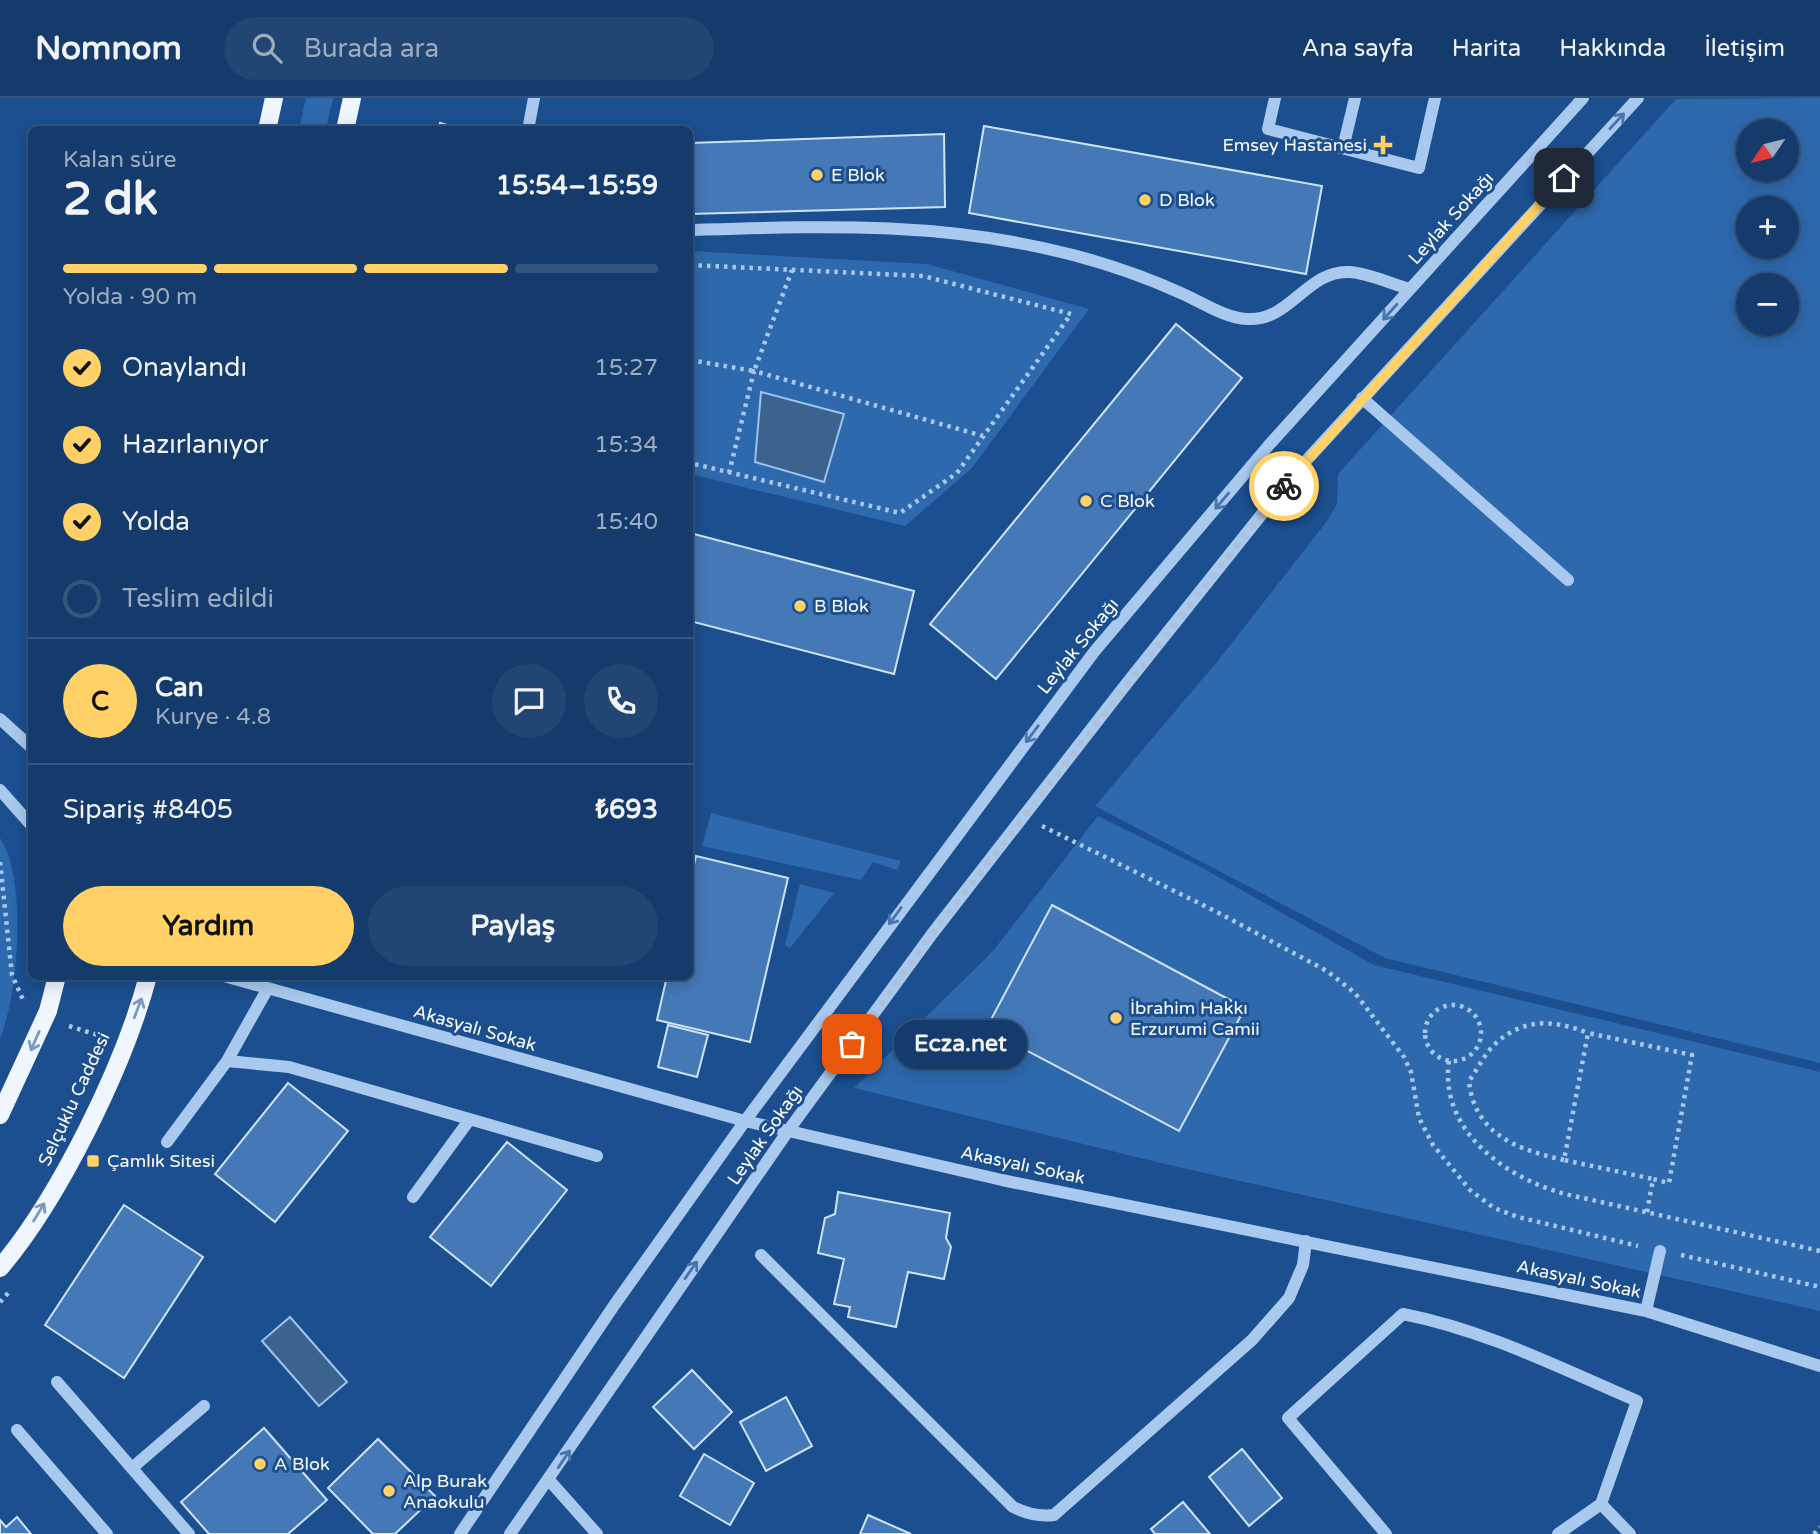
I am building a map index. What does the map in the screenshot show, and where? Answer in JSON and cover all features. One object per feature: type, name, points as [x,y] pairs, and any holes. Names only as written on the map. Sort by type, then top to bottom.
[{"type":"main road","points":[[268,126],[274,98]]},
{"type":"main road","points":[[346,126],[352,98]]},
{"type":"main road","points":[[0,1115],[45,1018],[56,980]]},
{"type":"main road","name":"Selçuklu Caddesi","points":[[0,1268],[21,1243],[74,1153],[124,1043],[147,980]]},
{"type":"street","points":[[529,126],[534,98]]},
{"type":"street","points":[[1275,98],[1268,129],[1419,168],[1435,98]]},
{"type":"street","points":[[1343,148],[1355,98]]},
{"type":"street","name":"Leylak Sokağı","points":[[460,1534],[615,1304],[745,1121],[1094,652],[1269,445],[1583,98]]},
{"type":"street","name":"Leylak Sokağı","points":[[510,1534],[550,1480],[788,1131],[932,934],[1023,817],[1285,485],[1638,98]]},
{"type":"street","points":[[693,230],[862,225],[968,233],[1086,259],[1171,289],[1233,317],[1248,320],[1280,312],[1312,285],[1335,274],[1350,272],[1410,289]]},
{"type":"street","points":[[1363,398],[1568,580]]},
{"type":"street","points":[[0,719],[28,744]]},
{"type":"street","points":[[0,790],[28,822]]},
{"type":"street","name":"Akasyalı Sokak","points":[[239,980],[745,1121],[1002,1180],[1646,1311],[1820,1366]]},
{"type":"street","points":[[167,1142],[228,1060],[268,988]]},
{"type":"street","points":[[228,1060],[289,1067],[597,1156]]},
{"type":"street","points":[[413,1197],[470,1119]]},
{"type":"street","points":[[761,1255],[1013,1507],[1025,1513],[1046,1516],[1054,1515],[1252,1340],[1289,1298],[1303,1265],[1306,1241]]},
{"type":"street","points":[[1646,1311],[1660,1251]]},
{"type":"street","points":[[1386,1534],[1288,1418],[1403,1314],[1435,1320],[1498,1341],[1637,1401],[1601,1504],[1558,1534]]},
{"type":"street","points":[[57,1382],[189,1534]]},
{"type":"street","points":[[132,1468],[204,1406]]},
{"type":"street","points":[[17,1430],[107,1534]]},
{"type":"street","points":[[550,1480],[597,1534]]},
{"type":"street","points":[[1601,1504],[1630,1534]]},
{"type":"path","points":[[693,265],[923,276],[1071,314],[957,473],[900,513],[693,464]]},
{"type":"path","points":[[729,473],[754,371],[792,270]]},
{"type":"path","points":[[693,361],[754,371],[983,436]]},
{"type":"path","points":[[1023,817],[1217,912],[1327,971],[1355,992],[1377,1017],[1404,1057],[1411,1072],[1419,1118],[1433,1145],[1470,1190],[1494,1208],[1518,1217],[1820,1287]]},
{"type":"path","points":[[0,862],[12,975],[30,1014],[124,1043]]},
{"type":"path","points":[[1451,1005],[1469,1010],[1476,1017],[1482,1035],[1475,1052],[1458,1061],[1449,1061],[1432,1053],[1425,1037],[1429,1019],[1442,1007],[1451,1005]]},
{"type":"path","points":[[1538,1022],[1560,1022],[1588,1032],[1692,1055],[1669,1182],[1564,1160],[1528,1152],[1495,1133],[1471,1101],[1469,1081],[1495,1044],[1538,1022]]},
{"type":"path","points":[[1564,1160],[1588,1032]]},
{"type":"path","points":[[1449,1061],[1447,1074],[1452,1097],[1471,1139],[1507,1170],[1547,1189],[1820,1251]]},
{"type":"path","points":[[1647,1212],[1653,1179]]},
{"type":"path","points":[[0,1302],[18,1282]]},
{"type":"path","points":[[1814,1534],[1820,1527]]},
{"type":"shaded area","points":[[306,98],[333,98],[327,126],[300,126]]},
{"type":"shaded area","points":[[1820,98],[1820,1063],[1385,958],[1095,806],[1221,657],[1327,521],[1337,504],[1338,474],[1676,99]]},
{"type":"shaded area","points":[[693,251],[927,264],[1089,309],[972,468],[905,526],[693,475]]},
{"type":"shaded area","points":[[761,392],[844,414],[824,482],[755,462]]},
{"type":"shaded area","points":[[711,813],[901,861],[897,870],[873,862],[861,880],[702,846]]},
{"type":"shaded area","points":[[1098,816],[1199,866],[1374,965],[1820,1072],[1820,1311],[1165,1164],[854,1088],[993,951]]},
{"type":"shaded area","points":[[0,838],[9,857],[14,881],[17,937],[12,995],[0,1039]]},
{"type":"shaded area","points":[[800,884],[834,893],[790,948],[785,945]]},
{"type":"shaded area","points":[[290,1317],[347,1382],[319,1406],[262,1341]]},
{"type":"building","name":"D Blok","points":[[984,126],[1322,186],[1306,274],[969,213]]},
{"type":"building","name":"E Blok","points":[[944,134],[945,207],[693,214],[693,143]]},
{"type":"building","name":"C Blok","points":[[1176,324],[1242,378],[996,679],[930,624]]},
{"type":"building","name":"B Blok","points":[[693,534],[914,591],[894,674],[693,622]]},
{"type":"building","points":[[696,856],[788,878],[750,1042],[657,1020],[666,980],[693,980],[693,869]]},
{"type":"building","name":"İbrahim Hakkı Erzurumi Camii","points":[[1052,905],[1245,1008],[1179,1131],[986,1029]]},
{"type":"building","points":[[668,1025],[708,1035],[697,1077],[658,1067]]},
{"type":"building","points":[[288,1083],[348,1131],[275,1222],[215,1174]]},
{"type":"building","points":[[507,1142],[567,1190],[491,1286],[430,1237]]},
{"type":"building","points":[[838,1192],[950,1213],[946,1238],[951,1247],[944,1279],[908,1272],[896,1327],[848,1317],[850,1307],[834,1304],[844,1259],[818,1253],[825,1218],[835,1214]]},
{"type":"building","points":[[124,1205],[203,1257],[124,1378],[45,1325]]},
{"type":"building","points":[[692,1370],[732,1412],[694,1449],[653,1407]]},
{"type":"building","points":[[786,1397],[812,1446],[766,1471],[740,1422]]},
{"type":"building","name":"A Blok","points":[[264,1428],[327,1500],[288,1534],[209,1534],[181,1502]]},
{"type":"building","points":[[378,1439],[435,1496],[395,1534],[373,1534],[328,1488]]},
{"type":"building","points":[[1242,1449],[1282,1498],[1249,1526],[1209,1477]]},
{"type":"building","points":[[704,1454],[754,1483],[730,1525],[680,1496]]},
{"type":"building","points":[[1183,1502],[1210,1534],[1155,1534],[1151,1529]]},
{"type":"building","points":[[868,1515],[911,1534],[860,1534]]},
{"type":"building","points":[[17,1517],[31,1534],[0,1534],[0,1520],[6,1527]]},
{"type":"way so far","points":[[852,1044],[932,934],[1284,486]]},
{"type":"place","name":"Emsey Hastanesi","points":[[1383,145]]},
{"type":"place","name":"E Blok","points":[[817,175]]},
{"type":"place","name":"D Blok","points":[[1145,200]]},
{"type":"place","name":"C Blok","points":[[1086,501]]},
{"type":"place","name":"B Blok","points":[[800,606]]},
{"type":"place","name":"İbrahim Hakkı Erzurumi Camii","points":[[1116,1018]]},
{"type":"place","name":"Ecza.net","points":[[852,1044]]},
{"type":"place","name":"Çamlık Sitesi","points":[[93,1161]]},
{"type":"place","name":"A Blok","points":[[260,1464]]},
{"type":"place","name":"Alp Burak Anaokulu","points":[[389,1491]]},
{"type":"route","points":[[1284,486],[1564,178]]}]
